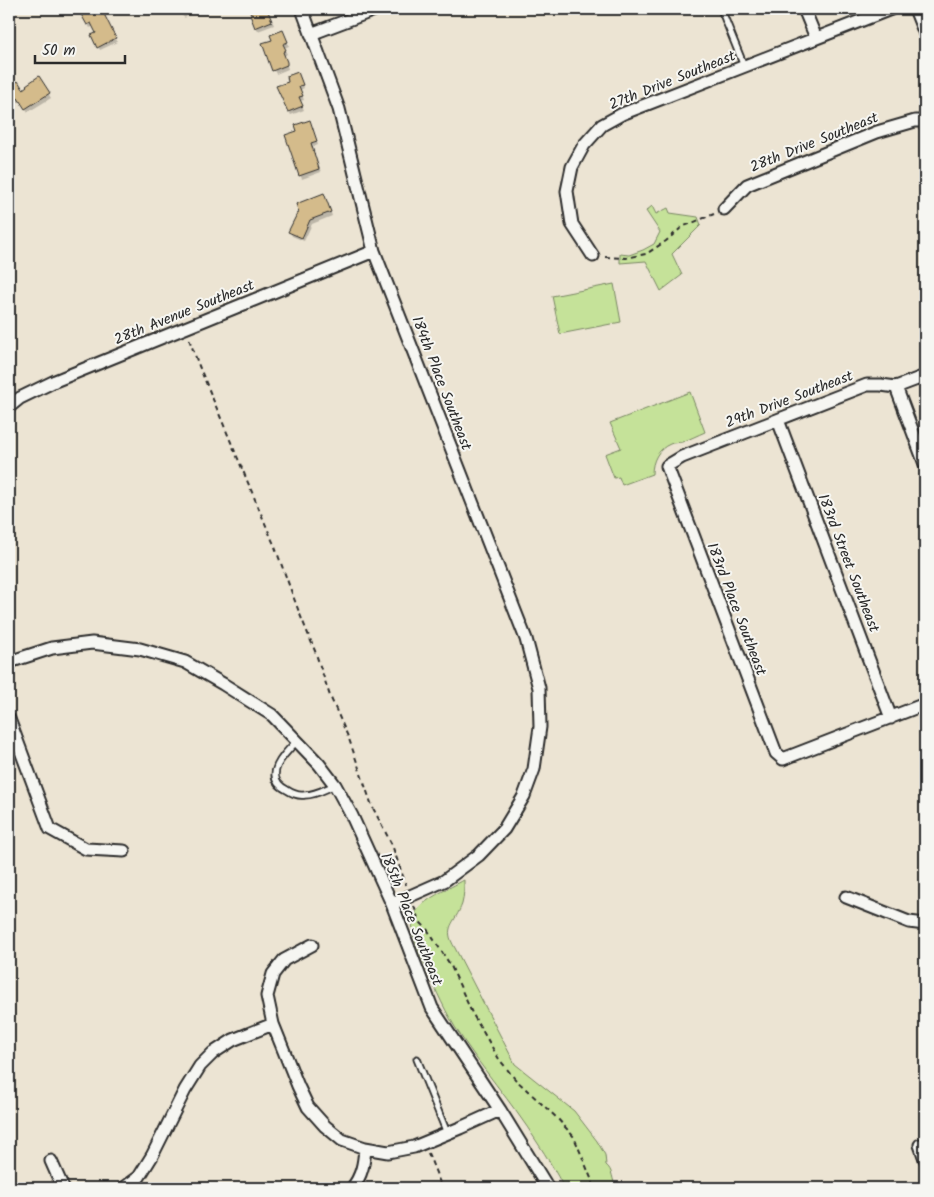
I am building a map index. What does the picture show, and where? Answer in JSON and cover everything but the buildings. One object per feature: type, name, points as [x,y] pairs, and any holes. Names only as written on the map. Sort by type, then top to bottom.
[{"type":"street","name":"184th Place Southeast","points":[[302,9],[339,108],[374,251],[526,639],[539,688],[540,727],[534,769],[524,796],[504,828],[479,855],[444,881],[392,904]]},
{"type":"street","points":[[311,34],[377,9]]},
{"type":"street","points":[[804,9],[816,38]]},
{"type":"street","name":"27th Drive Southeast","points":[[593,256],[572,224],[567,192],[572,167],[584,145],[602,125],[622,114],[891,9]]},
{"type":"street","points":[[915,9],[925,34]]},
{"type":"street","name":"28th Drive Southeast","points":[[724,209],[747,186],[877,132],[915,121],[925,121]]},
{"type":"street","name":"28th Avenue Southeast","points":[[9,407],[20,398],[55,381],[374,251]]},
{"type":"street","name":"29th Drive Southeast","points":[[668,466],[682,457],[866,385],[896,387],[925,376]]},
{"type":"street","points":[[896,387],[925,464]]},
{"type":"street","name":"183rd Street Southeast","points":[[778,420],[891,718]]},
{"type":"street","name":"183rd Place Southeast","points":[[668,466],[776,753],[783,759],[891,718]]},
{"type":"street","name":"185th Place Southeast","points":[[9,662],[52,648],[92,642],[140,649],[185,662],[224,684],[272,715],[319,764],[335,785],[352,816],[392,904],[432,1008],[500,1110],[548,1188]]},
{"type":"street","points":[[891,718],[925,704]]},
{"type":"street","points":[[9,718],[50,830],[86,849],[124,851]]},
{"type":"street","points":[[846,898],[910,922],[925,924]]},
{"type":"street","points":[[312,945],[284,960],[273,974],[267,996],[273,1024],[298,1086],[308,1107],[325,1126],[342,1140],[365,1148],[388,1152],[414,1147],[500,1110]]},
{"type":"street","points":[[124,1188],[139,1177],[152,1156],[185,1090],[200,1066],[213,1053],[233,1040],[273,1024]]},
{"type":"street","points":[[920,1145],[925,1159]]},
{"type":"street","points":[[352,1188],[361,1174],[364,1165],[365,1148]]},
{"type":"street","points":[[51,1161],[63,1188]]},
{"type":"lane","points":[[721,9],[744,66]]},
{"type":"lane","points":[[297,741],[284,754],[276,766],[275,777],[282,788],[293,794],[304,795],[335,785]]},
{"type":"lane","points":[[417,1059],[447,1133]]},
{"type":"path","points":[[593,256],[626,258],[646,254],[682,228],[724,209]]},
{"type":"path","points":[[185,328],[199,366],[278,554],[330,696],[349,739],[372,806],[392,846],[419,921],[427,929],[450,966],[472,1013],[499,1060],[514,1079],[557,1118],[574,1137],[595,1188]]},
{"type":"path","points":[[424,1142],[442,1188]]},
{"type":"green space","points":[[652,206],[656,214],[668,208],[670,213],[698,217],[701,225],[672,254],[682,275],[661,291],[646,261],[620,263],[620,254],[629,255],[654,244],[660,232],[646,211]]},
{"type":"green space","points":[[614,284],[621,322],[560,334],[552,296]]},
{"type":"green space","points":[[690,392],[705,432],[682,442],[666,446],[656,456],[652,474],[622,485],[619,477],[614,478],[605,454],[621,448],[610,423]]},
{"type":"green space","points":[[464,880],[462,904],[450,930],[451,941],[515,1064],[574,1111],[597,1141],[605,1155],[606,1165],[611,1172],[616,1188],[564,1188],[527,1127],[465,1042],[441,1002],[416,942],[412,925],[415,914],[423,904]]}]
